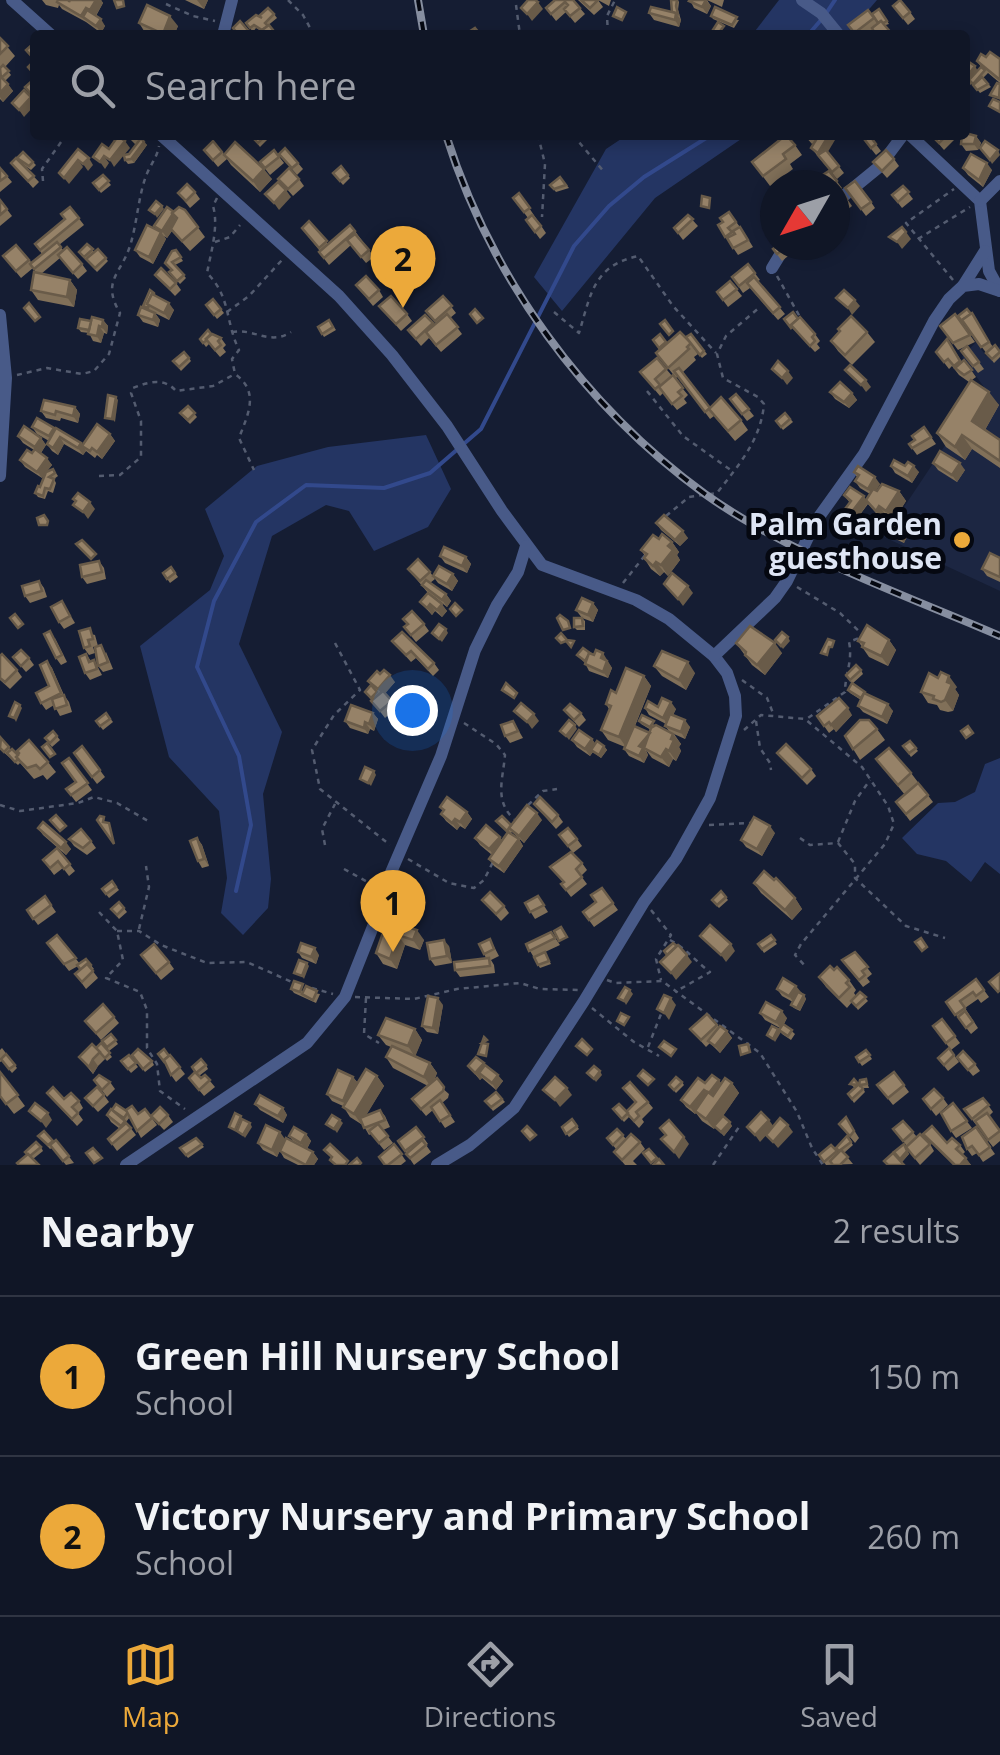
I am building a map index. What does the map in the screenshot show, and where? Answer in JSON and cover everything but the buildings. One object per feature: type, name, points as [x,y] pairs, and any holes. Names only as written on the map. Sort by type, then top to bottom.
[{"type":"street","points":[[0,6],[9,0],[45,30]]},
{"type":"street","points":[[225,29],[232,0]]},
{"type":"street","points":[[802,0],[835,30]]},
{"type":"street","points":[[850,190],[902,140]]},
{"type":"street","points":[[912,140],[980,201],[989,271],[1000,291]]},
{"type":"street","points":[[178,142],[222,191],[339,296],[416,384],[542,566],[654,609],[714,656],[727,673],[735,696],[736,716],[710,798],[676,859],[503,1120],[437,1165]]},
{"type":"street","points":[[980,201],[1000,181]]},
{"type":"street","points":[[714,656],[752,622],[787,582],[816,521],[884,420],[934,321],[962,287],[986,248]]},
{"type":"street","points":[[772,268],[777,260]]},
{"type":"street","points":[[962,287],[979,284],[1000,291]]},
{"type":"street","points":[[0,314],[6,378],[0,476]]},
{"type":"street","points":[[126,1165],[307,1043],[344,997],[376,919],[382,891],[441,756],[475,650],[518,572],[526,546]]},
{"type":"street","points":[[518,572],[542,566]]},
{"type":"path","points":[[288,0],[311,30]]},
{"type":"path","points":[[608,30],[607,16],[615,0]]},
{"type":"path","points":[[166,4],[225,29]]},
{"type":"path","points":[[516,5],[519,30]]},
{"type":"path","points":[[44,182],[42,168],[62,140]]},
{"type":"path","points":[[6,378],[47,368],[82,374],[100,368],[109,354],[120,313],[114,303],[114,271],[130,246],[146,174],[157,157],[159,140]]},
{"type":"path","points":[[539,140],[545,164],[542,218]]},
{"type":"path","points":[[577,140],[605,173]]},
{"type":"path","points":[[962,287],[906,224],[963,182]]},
{"type":"path","points":[[222,191],[213,206],[214,242],[207,273],[226,296],[226,313],[238,350],[232,359],[235,374],[245,382],[252,408],[239,438],[254,470]]},
{"type":"path","points":[[918,239],[980,201]]},
{"type":"path","points":[[214,242],[236,232],[246,213]]},
{"type":"path","points":[[226,313],[229,307],[249,296],[274,266],[292,254]]},
{"type":"path","points":[[554,312],[579,333],[596,280],[617,260],[638,256],[673,306],[717,354],[724,378],[764,404],[760,428],[734,473],[717,493],[689,497],[659,527]]},
{"type":"path","points":[[772,268],[801,318]]},
{"type":"path","points":[[717,354],[726,336],[760,306]]},
{"type":"path","points":[[232,332],[248,330],[267,339],[280,339],[292,332]]},
{"type":"path","points":[[98,476],[120,475],[141,456],[142,421],[132,388],[161,382],[169,383],[176,391],[205,388],[235,374]]},
{"type":"path","points":[[647,392],[683,436],[734,473]]},
{"type":"path","points":[[618,593],[649,548]]},
{"type":"path","points":[[787,582],[840,612],[864,636],[849,642],[851,666],[846,692],[805,719]]},
{"type":"path","points":[[335,643],[360,690],[334,714],[312,750],[320,789],[399,853],[449,883],[474,888],[484,880],[494,861]]},
{"type":"path","points":[[727,673],[767,698],[774,714]]},
{"type":"path","points":[[404,704],[496,744],[505,755],[499,792],[508,815],[519,823],[519,816]]},
{"type":"path","points":[[730,737],[761,715],[805,719],[862,767],[888,806],[894,824],[884,844],[795,955],[808,968]]},
{"type":"path","points":[[756,720],[760,748],[771,770]]},
{"type":"path","points":[[838,843],[855,801],[870,780]]},
{"type":"path","points":[[525,807],[543,790],[557,788]]},
{"type":"path","points":[[0,804],[20,810],[78,803],[94,797],[117,803],[148,821]]},
{"type":"path","points":[[324,846],[322,829],[335,802]]},
{"type":"path","points":[[696,820],[714,828],[757,823]]},
{"type":"path","points":[[800,838],[810,845],[838,843]]},
{"type":"path","points":[[838,843],[855,864],[855,878],[906,926],[945,938]]},
{"type":"path","points":[[139,931],[149,887],[146,866]]},
{"type":"path","points":[[344,869],[382,891]]},
{"type":"path","points":[[644,902],[671,935],[656,959],[662,982]]},
{"type":"path","points":[[99,912],[117,931],[123,960],[105,976],[108,981],[140,992],[147,1010],[147,1048],[157,1064],[160,1091],[183,1105],[193,1122]]},
{"type":"path","points":[[117,931],[139,931],[161,945],[207,963],[247,962],[288,981],[344,997],[414,999],[457,989],[520,983],[540,989],[578,988],[584,1001],[604,1021],[660,1056]]},
{"type":"path","points":[[668,940],[684,947],[710,972],[676,992]]},
{"type":"path","points":[[596,976],[615,984],[662,982],[760,1053],[824,1165]]},
{"type":"path","points":[[366,996],[364,1034],[379,1042]]},
{"type":"path","points":[[648,1047],[666,1004]]},
{"type":"path","points":[[714,1165],[740,1127]]},
{"type":"shaded area","points":[[779,0],[877,0],[851,30],[756,30]]},
{"type":"shaded area","points":[[620,140],[740,140],[655,198],[562,311],[534,277],[606,149]]},
{"type":"shaded area","points":[[976,342],[986,356],[1000,346],[1000,591],[884,537],[984,387],[962,357]]},
{"type":"shaded area","points":[[426,435],[451,489],[428,527],[374,551],[349,511],[326,505],[272,536],[239,644],[282,732],[263,794],[271,879],[268,908],[243,935],[221,913],[227,878],[219,811],[169,757],[140,646],[210,590],[224,556],[205,509],[257,466],[328,447]]},
{"type":"shaded area","points":[[1000,758],[1000,874],[985,862],[971,882],[946,861],[917,854],[902,838],[938,803],[955,802],[975,792],[985,764]]},
{"type":"waterway","points":[[827,12],[835,0]]},
{"type":"waterway","points":[[812,30],[821,20]]},
{"type":"waterway","points":[[236,891],[251,825],[239,756],[197,667],[214,601],[256,522],[306,485],[384,488],[430,473],[481,429],[574,246],[609,206],[644,177],[703,140]]},
{"type":"railway","points":[[418,0],[423,30]]},
{"type":"railway","points":[[448,140],[488,239],[547,335],[620,421],[661,459],[705,494],[774,536],[1000,636]]},
{"type":"place","name":"Victory Nursery and Primary School","points":[[403,308]]},
{"type":"place","name":"Palm Garden guesthouse","points":[[962,540]]},
{"type":"place","name":"Green Hill Nursery School","points":[[393,952]]}]
